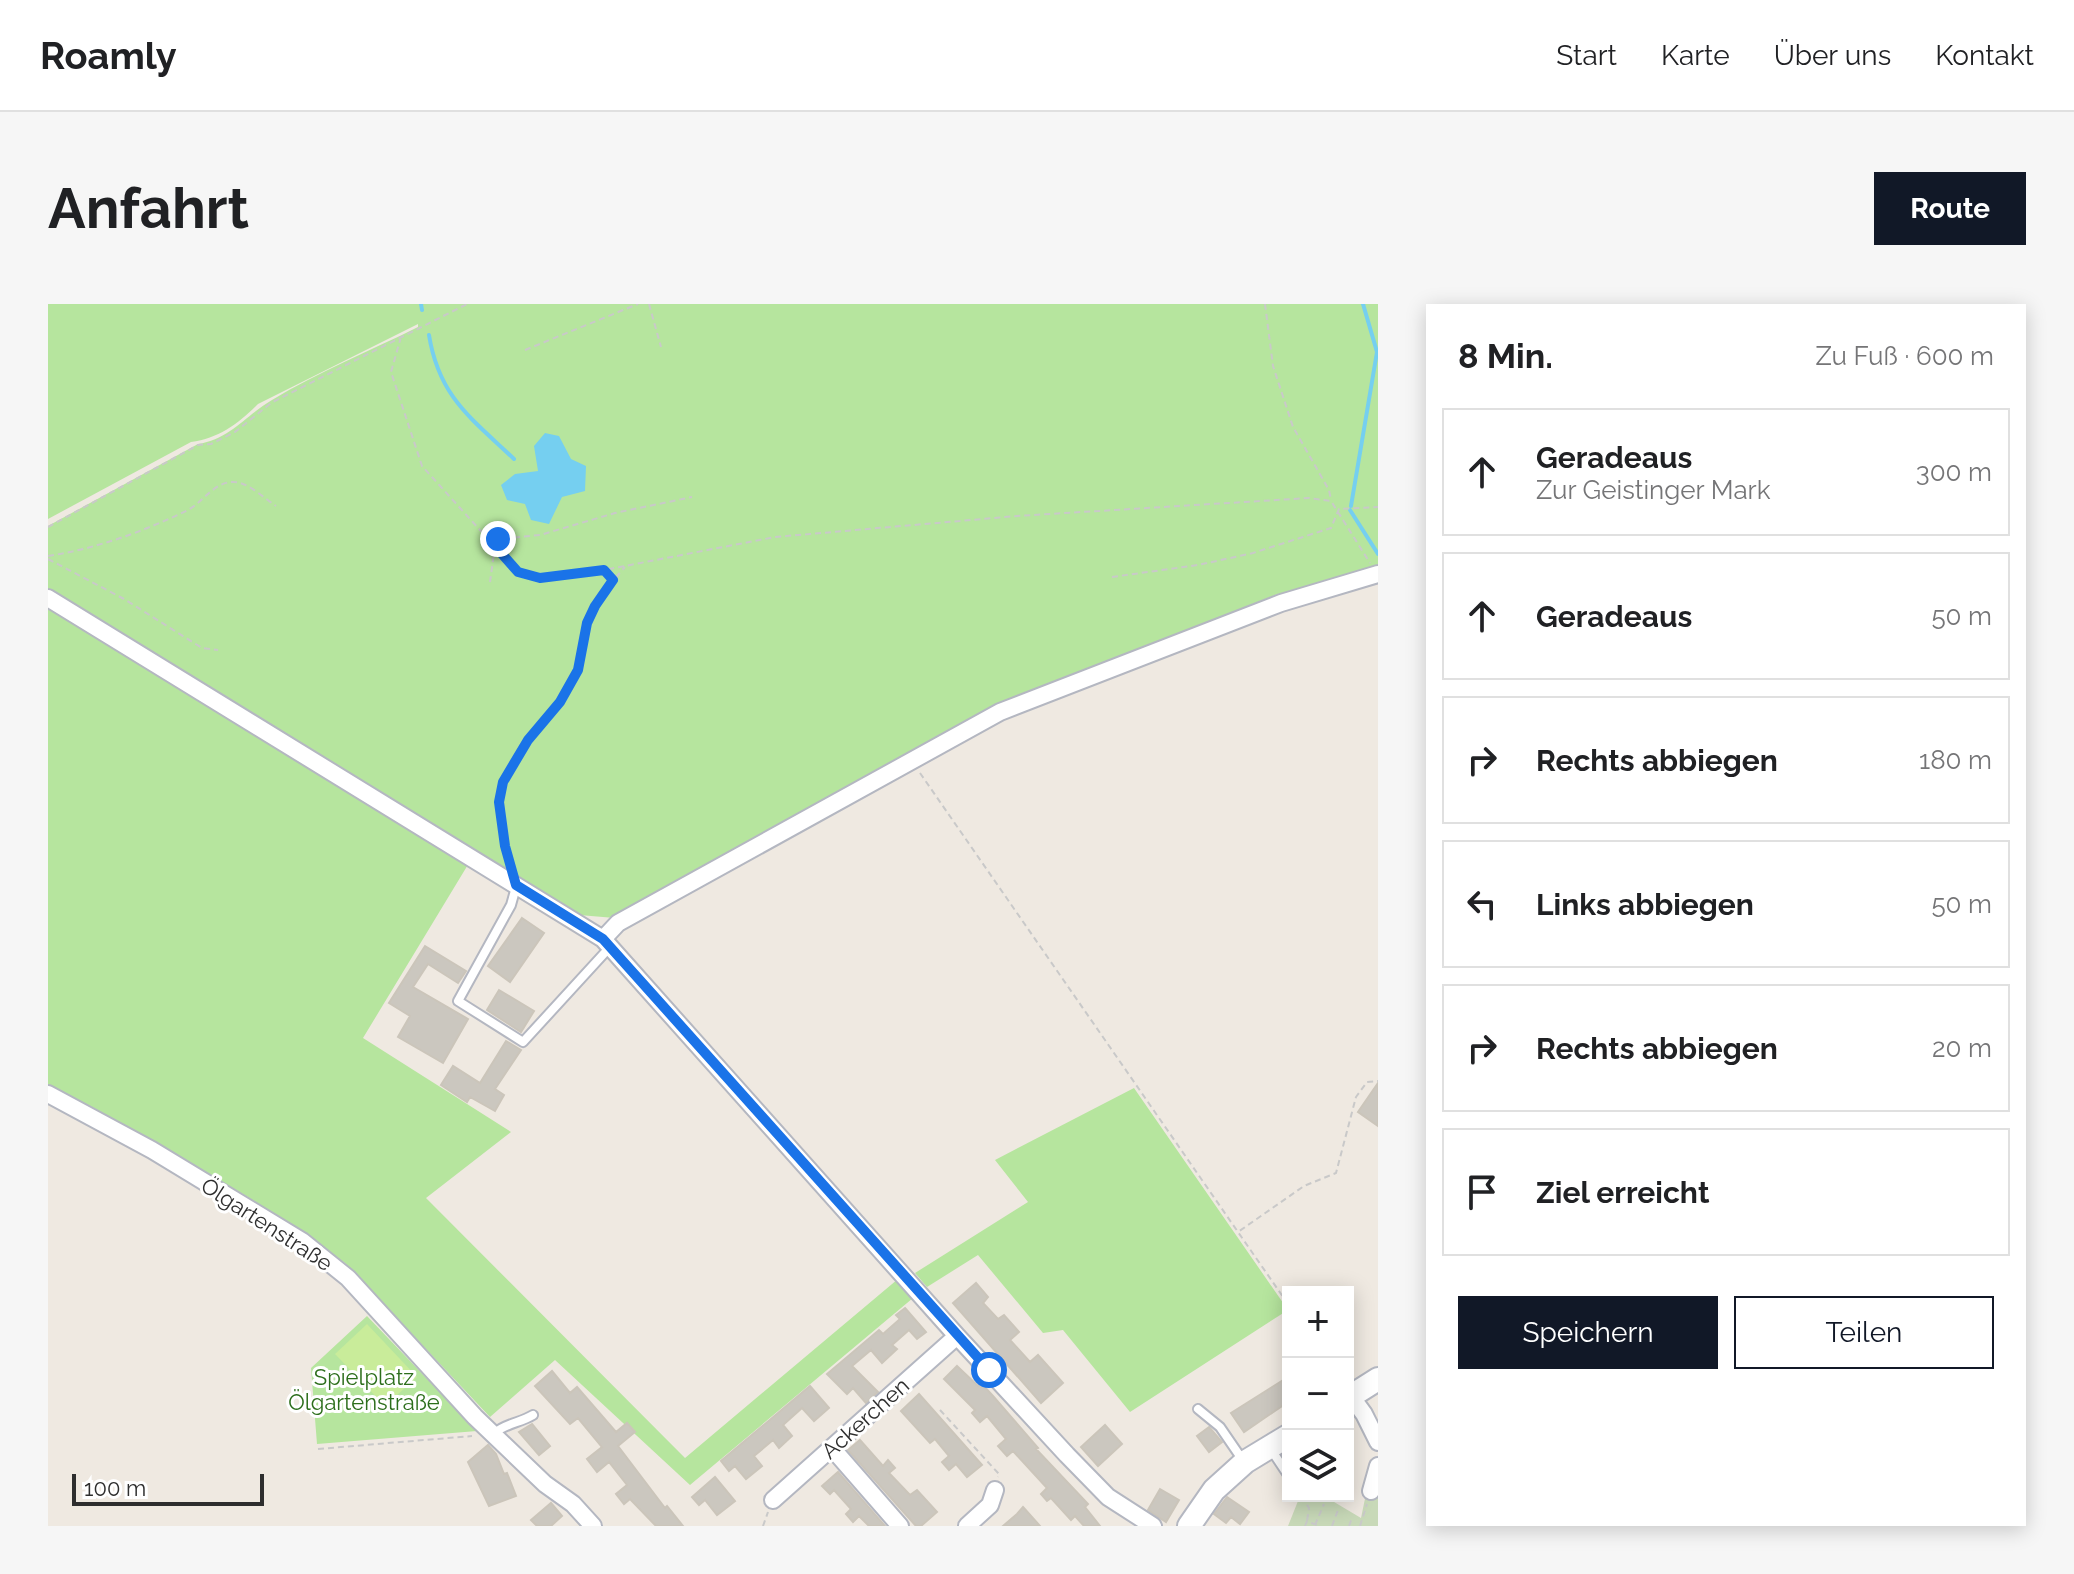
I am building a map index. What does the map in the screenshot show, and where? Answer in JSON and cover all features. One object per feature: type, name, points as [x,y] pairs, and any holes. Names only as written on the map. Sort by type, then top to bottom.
[{"type":"street","points":[[606,943],[618,923],[1000,712],[1281,603],[1378,574]]},
{"type":"street","points":[[48,598],[606,943],[957,1336],[1108,1497],[1153,1526]]},
{"type":"street","name":"Ölgartenstraße","points":[[48,1094],[139,1143],[302,1241],[348,1278],[493,1434],[560,1497],[573,1504],[593,1526]]},
{"type":"street","name":"Ackerchen","points":[[773,1500],[957,1336]]},
{"type":"street","points":[[1354,1393],[1378,1379]]},
{"type":"street","points":[[1354,1402],[1364,1414],[1378,1442]]},
{"type":"street","points":[[1189,1526],[1214,1490],[1245,1462],[1279,1441]]},
{"type":"street","points":[[832,1448],[900,1526]]},
{"type":"street","points":[[1371,1491],[1378,1466]]},
{"type":"street","points":[[967,1526],[990,1505],[995,1490]]},
{"type":"lane","points":[[516,885],[511,905],[458,1001],[523,1042],[606,943]]},
{"type":"lane","points":[[1198,1409],[1220,1427],[1245,1462]]},
{"type":"lane","points":[[493,1434],[502,1426],[533,1415]]},
{"type":"path","points":[[48,527],[198,445],[211,444],[235,432],[271,403],[467,304]]},
{"type":"path","points":[[525,350],[638,304]]},
{"type":"path","points":[[649,304],[661,347]]},
{"type":"path","points":[[1265,304],[1273,366],[1293,427],[1329,490],[1331,501],[1378,574]]},
{"type":"path","points":[[401,337],[391,372],[422,466],[518,572],[540,578],[604,570],[775,537],[1109,510],[1309,498],[1331,501]]},
{"type":"path","points":[[48,558],[105,543],[190,509],[220,484],[233,481],[242,483],[276,506]]},
{"type":"path","points":[[490,582],[498,539],[540,535],[615,513],[692,497]]},
{"type":"path","points":[[1339,509],[1378,507]]},
{"type":"path","points":[[1112,577],[1198,565],[1253,553],[1331,528],[1339,509]]},
{"type":"path","points":[[48,558],[124,599],[202,648],[218,650]]},
{"type":"path","points":[[516,885],[505,846],[499,802],[503,782],[528,740],[560,702],[578,670],[587,623],[595,606],[625,566]]},
{"type":"path","points":[[604,570],[613,580]]},
{"type":"path","points":[[912,761],[1282,1295]]},
{"type":"path","points":[[1238,1232],[1304,1186],[1336,1173],[1356,1097],[1367,1082],[1378,1081]]},
{"type":"path","points":[[940,1410],[999,1474],[995,1490]]},
{"type":"path","points":[[318,1449],[493,1434]]},
{"type":"path","points":[[1360,1526],[1371,1491]]},
{"type":"path","points":[[1305,1526],[1307,1502]]},
{"type":"path","points":[[1307,1521],[1317,1525],[1324,1504]]},
{"type":"path","points":[[1332,1526],[1338,1510]]},
{"type":"path","points":[[1349,1526],[1352,1518]]},
{"type":"green space","points":[[48,304],[1378,304],[1378,565],[1275,595],[994,707],[881,767],[615,918],[579,915],[48,590],[48,526],[198,444],[219,437],[290,390],[418,327],[418,324],[258,404],[219,433],[191,442],[48,519]]},
{"type":"green space","points":[[48,607],[469,863],[363,1038],[511,1132],[426,1198],[685,1458],[898,1279],[913,1298],[690,1485],[555,1360],[490,1417],[345,1263],[248,1197],[94,1108],[48,1085]]},
{"type":"green space","points":[[1134,1088],[1282,1301],[1282,1314],[1130,1412],[1063,1330],[1043,1333],[978,1255],[927,1287],[915,1273],[1028,1202],[995,1160]]},
{"type":"green space","name":"Spielplatz Ölgartenstraße","points":[[367,1316],[477,1431],[317,1444],[311,1368]]},
{"type":"green space","points":[[367,1324],[417,1377],[385,1406],[335,1354]]},
{"type":"green space","points":[[1367,1489],[1378,1494],[1378,1526],[1288,1526],[1298,1502],[1334,1502],[1361,1518]]},
{"type":"water","points":[[545,433],[559,436],[571,459],[586,466],[585,491],[562,497],[549,524],[531,520],[525,504],[507,500],[501,485],[515,474],[538,471],[534,446]]},
{"type":"building","points":[[522,918],[544,933],[510,982],[488,966]]},
{"type":"building","points":[[425,946],[466,971],[458,983],[428,964],[413,987],[468,1019],[443,1063],[398,1037],[410,1016],[389,1003]]},
{"type":"building","points":[[499,990],[534,1011],[521,1032],[487,1010]]},
{"type":"building","points":[[506,1041],[521,1050],[495,1089],[504,1095],[495,1111],[470,1097],[467,1102],[441,1085],[453,1066],[480,1083]]},
{"type":"building","points":[[1378,1083],[1378,1126],[1358,1112]]},
{"type":"building","points":[[976,1283],[988,1297],[983,1303],[998,1319],[1004,1315],[1019,1332],[1010,1340],[1030,1362],[1038,1355],[1063,1383],[1041,1403],[953,1303]]},
{"type":"building","points":[[905,1308],[926,1332],[917,1339],[909,1330],[892,1345],[897,1349],[882,1363],[871,1350],[852,1366],[878,1392],[866,1403],[853,1388],[847,1394],[827,1374],[879,1330],[883,1334],[900,1319],[896,1315]]},
{"type":"building","points":[[957,1366],[993,1396],[1036,1449],[1088,1504],[1085,1507],[1100,1526],[1084,1526],[1075,1516],[1071,1520],[1051,1498],[1047,1501],[1041,1494],[1047,1488],[1013,1451],[1007,1456],[998,1446],[1006,1439],[987,1416],[980,1422],[972,1413],[975,1410],[944,1379]]},
{"type":"building","points":[[552,1371],[570,1393],[577,1387],[616,1432],[627,1423],[635,1432],[618,1446],[665,1508],[667,1506],[683,1526],[656,1526],[630,1499],[624,1504],[616,1494],[627,1485],[609,1462],[597,1472],[587,1459],[602,1447],[578,1418],[570,1424],[535,1386]]},
{"type":"building","points":[[1282,1381],[1282,1406],[1244,1432],[1231,1413]]},
{"type":"building","points":[[810,1386],[829,1408],[814,1421],[802,1408],[783,1425],[792,1436],[779,1448],[773,1440],[754,1456],[762,1466],[746,1479],[735,1466],[729,1471],[721,1461]]},
{"type":"building","points":[[919,1394],[982,1465],[967,1477],[956,1464],[949,1470],[942,1462],[949,1456],[935,1439],[930,1443],[901,1411]]},
{"type":"building","points":[[532,1424],[550,1446],[539,1455],[519,1432]]},
{"type":"building","points":[[1105,1425],[1122,1444],[1098,1466],[1081,1447]]},
{"type":"building","points":[[1209,1427],[1222,1442],[1209,1452],[1197,1436]]},
{"type":"building","points":[[860,1440],[883,1466],[888,1460],[895,1468],[889,1473],[910,1495],[917,1490],[937,1512],[921,1526],[916,1526],[848,1450]]},
{"type":"building","points":[[488,1445],[496,1454],[504,1474],[507,1473],[516,1496],[489,1506],[468,1462]]},
{"type":"building","points":[[838,1472],[885,1526],[869,1526],[859,1516],[853,1522],[846,1514],[851,1509],[834,1490],[830,1494],[822,1486]]},
{"type":"building","points":[[715,1477],[735,1501],[717,1515],[705,1500],[699,1505],[692,1497]]},
{"type":"building","points":[[1160,1489],[1179,1500],[1166,1522],[1148,1510]]},
{"type":"building","points":[[1227,1497],[1249,1512],[1240,1524],[1231,1517],[1226,1523],[1214,1514]]},
{"type":"building","points":[[551,1503],[562,1516],[551,1526],[537,1526],[531,1520]]},
{"type":"building","points":[[1023,1507],[1040,1526],[1003,1526],[1017,1514]]},
{"type":"waterway","points":[[421,304],[422,310]]},
{"type":"waterway","points":[[1351,506],[1377,352],[1363,304]]},
{"type":"waterway","points":[[429,335],[440,375],[449,391],[471,418],[514,459]]},
{"type":"waterway","points":[[1350,510],[1378,554]]},
{"type":"route","points":[[498,539],[495,546],[518,572],[540,578],[604,570],[613,580],[587,623],[578,670],[560,702],[528,740],[503,782],[499,802],[505,846],[516,885],[603,939],[989,1370]]}]
